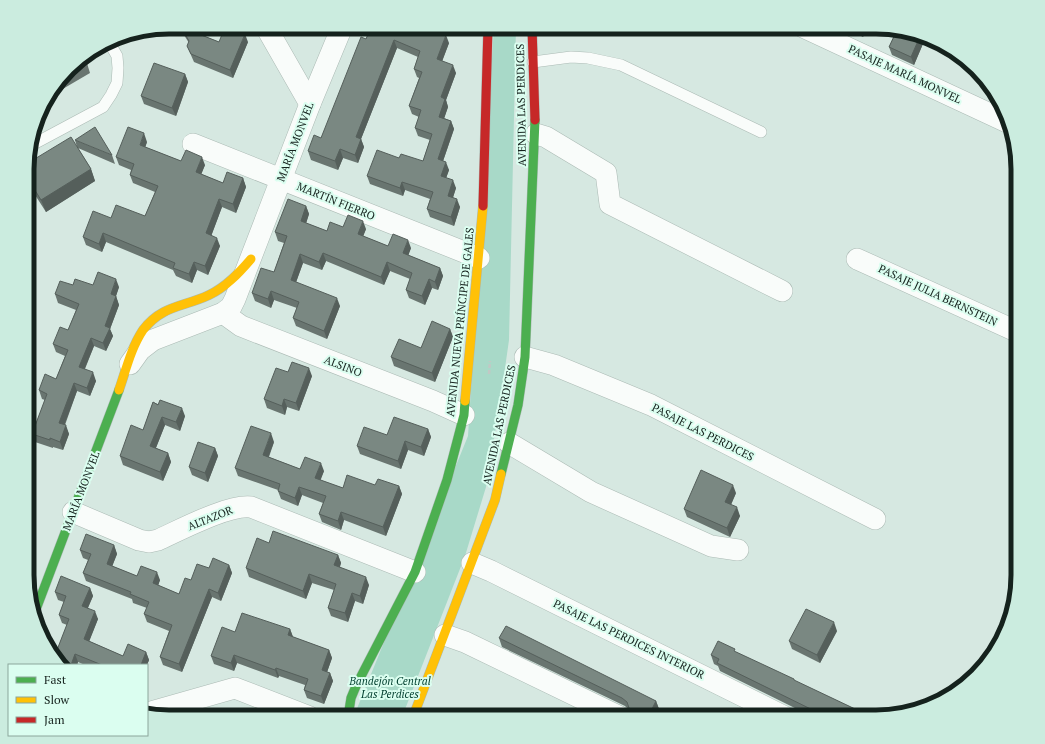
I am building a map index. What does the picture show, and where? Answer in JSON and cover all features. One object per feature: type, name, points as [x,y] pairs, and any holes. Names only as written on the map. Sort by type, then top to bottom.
[{"type":"main road","name":"AVENIDA NUEVA PRÍNCIPE DE GALES","points":[[349,710],[351,698],[356,686],[415,572],[447,480],[464,415],[484,194],[488,34]]},
{"type":"main road","name":"AVENIDA LAS PERDICES","points":[[416,710],[495,500],[509,443],[525,357],[536,134],[532,34]]},
{"type":"main road","name":"MARÍA MONVEL","points":[[38,605],[126,370],[131,350],[139,335],[147,325],[166,310],[214,293],[230,282],[251,258]]},
{"type":"street","points":[[270,34],[310,104]]},
{"type":"street","name":"MARÍA MONVEL","points":[[126,370],[140,350],[153,340],[223,313],[231,307],[310,104],[339,34]]},
{"type":"street","name":"PASAJE MARÍA MONVEL","points":[[818,34],[1002,120]]},
{"type":"street","points":[[536,134],[546,137],[606,173],[610,204],[782,291]]},
{"type":"street","name":"MARTÍN FIERRO","points":[[192,144],[479,258]]},
{"type":"street","name":"PASAJE JULIA BERNSTEIN","points":[[858,259],[1011,329]]},
{"type":"street","name":"ALSINO","points":[[223,313],[241,326],[433,401],[464,415]]},
{"type":"street","name":"PASAJE LAS PERDICES","points":[[525,357],[554,365],[651,405],[875,519]]},
{"type":"street","points":[[509,443],[590,492],[711,546],[738,550]]},
{"type":"street","name":"ALTAZOR","points":[[73,512],[139,540],[149,542],[158,540],[230,509],[245,506],[251,507],[415,572]]},
{"type":"street","name":"PASAJE LAS PERDICES INTERIOR","points":[[472,563],[771,710]]},
{"type":"street","points":[[445,634],[465,642],[606,710]]},
{"type":"street","points":[[158,710],[235,688],[292,710]]},
{"type":"lane","points":[[37,142],[102,106],[111,95],[117,83],[118,68],[117,56],[112,47]]},
{"type":"lane","points":[[533,62],[571,58],[588,58],[621,66],[637,72],[761,132]]},
{"type":"green space","name":"Bandejón Central Las Perdices","points":[[494,34],[516,34],[509,340],[486,487],[465,556],[405,710],[356,710],[468,436]]},
{"type":"building","points":[[185,34],[199,34],[219,42],[222,34],[245,34],[230,70],[191,54],[187,46],[189,41]]},
{"type":"building","points":[[368,34],[446,35],[437,59],[453,65],[441,97],[445,99],[439,117],[451,121],[438,159],[446,162],[441,176],[453,180],[448,196],[457,199],[451,217],[427,209],[433,192],[402,182],[400,188],[367,176],[377,150],[399,158],[401,154],[423,161],[432,134],[415,128],[421,110],[409,106],[422,72],[414,69],[420,51],[394,40],[356,137],[361,139],[355,155],[340,149],[335,161],[308,151],[314,135],[321,138],[361,37],[366,39]]},
{"type":"building","points":[[894,36],[918,41],[911,57],[889,47]]},
{"type":"building","points":[[154,63],[185,74],[172,108],[141,96]]},
{"type":"building","points":[[95,127],[112,155],[75,140]]},
{"type":"building","points":[[128,127],[144,133],[140,145],[181,161],[186,150],[202,157],[196,172],[223,183],[227,172],[243,178],[233,204],[219,199],[206,233],[217,238],[205,266],[194,262],[189,274],[173,268],[175,263],[103,233],[99,244],[83,237],[93,211],[111,218],[116,205],[145,216],[158,186],[130,175],[134,164],[116,157]]},
{"type":"building","points":[[71,137],[91,169],[41,200],[34,189],[35,159]]},
{"type":"building","points":[[288,199],[306,206],[301,221],[327,231],[330,222],[343,227],[348,215],[363,221],[358,234],[388,246],[393,234],[408,240],[403,253],[440,268],[435,282],[429,279],[422,296],[406,290],[412,273],[387,262],[381,277],[323,253],[319,262],[300,254],[291,280],[337,298],[324,331],[293,318],[299,302],[271,291],[268,299],[252,293],[261,268],[274,272],[287,236],[275,232]]},
{"type":"building","points":[[98,272],[116,279],[111,294],[116,296],[105,326],[110,328],[103,343],[91,338],[79,367],[93,372],[87,388],[74,383],[59,423],[66,425],[60,442],[34,435],[34,429],[47,394],[39,390],[45,374],[56,379],[68,350],[53,344],[60,327],[68,330],[79,304],[55,294],[60,281],[73,285],[75,279],[93,285]]},
{"type":"building","points":[[432,321],[450,329],[432,373],[391,357],[399,339],[421,348]]},
{"type":"building","points":[[292,362],[309,368],[296,403],[284,399],[282,406],[264,399],[276,368],[288,372]]},
{"type":"building","points":[[160,400],[182,408],[176,422],[162,417],[150,446],[168,453],[160,472],[120,456],[131,425],[143,430],[153,402],[158,405]]},
{"type":"building","points":[[394,417],[428,429],[421,447],[405,441],[398,461],[357,446],[364,427],[387,435]]},
{"type":"building","points":[[251,426],[271,433],[263,455],[300,469],[305,457],[321,463],[315,478],[343,488],[347,475],[375,485],[378,479],[399,486],[383,527],[341,512],[338,521],[319,514],[326,496],[299,487],[295,498],[278,491],[280,484],[235,468]]},
{"type":"building","points":[[198,442],[215,448],[205,473],[189,467]]},
{"type":"building","points":[[701,470],[733,485],[725,502],[737,507],[727,528],[684,509]]},
{"type":"building","points":[[273,531],[338,555],[334,565],[366,577],[360,596],[352,593],[345,613],[328,608],[336,584],[309,574],[303,591],[246,568],[257,538],[269,543]]},
{"type":"building","points":[[86,534],[114,545],[107,564],[137,576],[141,566],[157,572],[153,583],[179,594],[185,578],[191,580],[197,564],[209,568],[213,558],[229,565],[218,593],[209,589],[179,664],[160,657],[172,625],[144,614],[149,602],[130,594],[131,592],[83,573],[91,554],[80,550]]},
{"type":"building","points":[[61,576],[90,588],[82,606],[95,611],[84,639],[123,656],[128,644],[146,652],[141,664],[100,664],[75,654],[71,664],[68,664],[57,650],[69,619],[59,615],[66,596],[55,592]]},
{"type":"building","points":[[806,609],[834,622],[817,655],[789,641]]},
{"type":"building","points":[[242,613],[290,629],[288,635],[329,650],[322,670],[330,673],[321,696],[304,690],[308,679],[276,668],[275,670],[234,655],[231,663],[211,656],[222,627],[235,632]]},
{"type":"building","points":[[506,626],[656,701],[652,710],[633,710],[629,708],[627,702],[622,698],[499,638]]},
{"type":"building","points":[[718,641],[735,649],[734,651],[857,710],[813,710],[717,663],[719,659],[711,655]]},
{"type":"traffic: fast","points":[[501,474],[518,405],[525,357],[535,120]]},
{"type":"traffic: fast","points":[[38,605],[119,390]]},
{"type":"traffic: fast","points":[[349,710],[351,698],[356,686],[415,572],[447,480],[464,415],[465,401]]},
{"type":"traffic: slow","points":[[465,401],[483,206]]},
{"type":"traffic: slow","points":[[119,390],[135,344],[143,330],[150,322],[166,311],[215,292],[232,279],[251,259]]},
{"type":"traffic: slow","points":[[416,710],[495,500],[501,474]]},
{"type":"traffic: jam","points":[[483,206],[488,34]]},
{"type":"traffic: jam","points":[[532,34],[535,120]]}]
